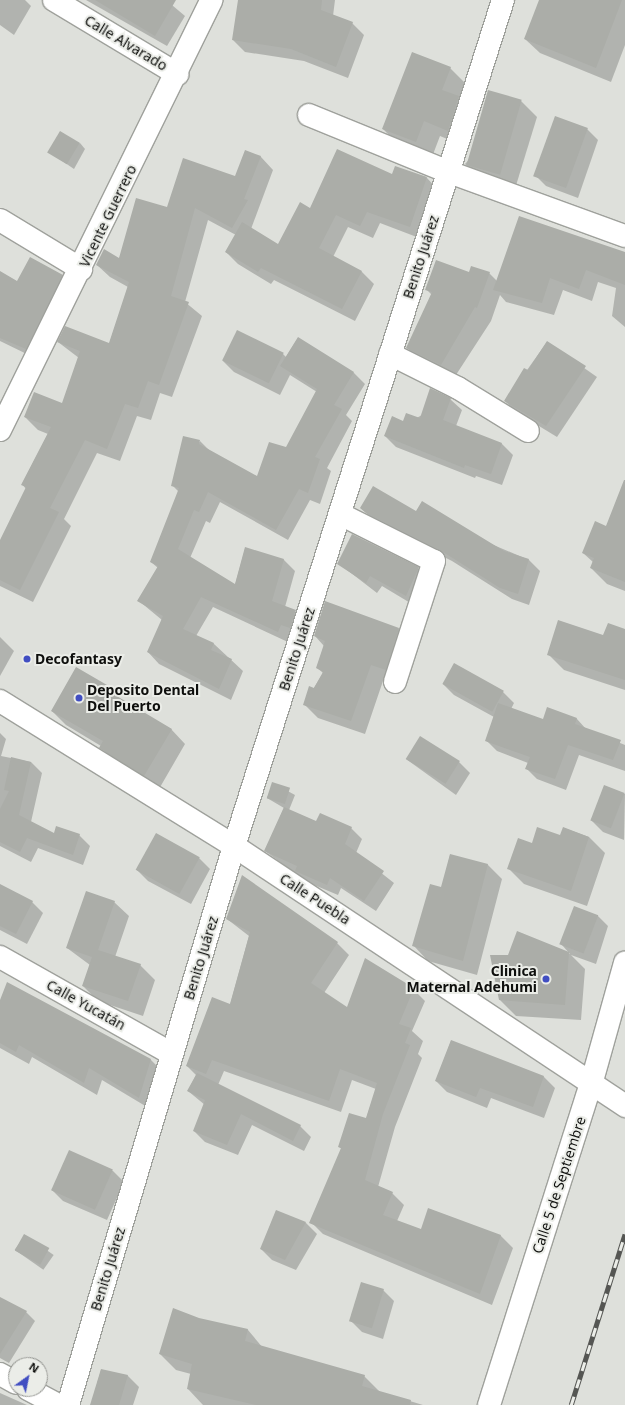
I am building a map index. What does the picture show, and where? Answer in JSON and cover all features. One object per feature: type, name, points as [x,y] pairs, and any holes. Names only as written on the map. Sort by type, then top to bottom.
[{"type":"street","name":"Calle Alvarado","points":[[54,0],[177,74]]},
{"type":"street","name":"Vicente Guerrero","points":[[0,430],[81,269],[212,0]]},
{"type":"street","name":"Benito Juárez","points":[[68,1405],[234,846],[503,0]]},
{"type":"street","points":[[309,115],[448,172],[625,236]]},
{"type":"street","points":[[0,220],[81,269]]},
{"type":"street","points":[[390,354],[458,388],[528,431]]},
{"type":"street","points":[[340,514],[434,561],[395,682]]},
{"type":"street","name":"Calle Puebla","points":[[0,701],[234,846],[592,1081],[625,1106]]},
{"type":"street","name":"Calle Yucatán","points":[[0,957],[172,1054]]},
{"type":"street","name":"Calle 5 de Septiembre","points":[[489,1405],[592,1081],[625,963]]},
{"type":"street","points":[[43,1397],[58,1405]]},
{"type":"building","points":[[95,0],[176,0],[155,36]]},
{"type":"building","points":[[238,0],[322,0],[321,10],[353,22],[336,67],[291,49],[232,40]]},
{"type":"building","points":[[539,0],[622,0],[596,68],[524,39]]},
{"type":"building","points":[[412,52],[451,67],[442,90],[459,96],[448,131],[424,121],[416,142],[382,129]]},
{"type":"building","points":[[488,90],[522,100],[500,175],[467,165]]},
{"type":"building","points":[[555,116],[588,128],[566,188],[533,176]]},
{"type":"building","points":[[60,131],[80,143],[67,164],[47,152]]},
{"type":"building","points":[[337,149],[392,174],[395,166],[427,177],[410,227],[367,212],[360,226],[336,215],[319,248],[362,271],[342,309],[261,268],[258,272],[225,252],[242,222],[278,244],[300,202],[310,208]]},
{"type":"building","points":[[245,150],[261,156],[244,199],[248,200],[232,228],[195,208],[171,296],[189,302],[159,385],[148,381],[138,408],[125,404],[107,449],[85,440],[50,508],[59,512],[20,590],[0,580],[0,540],[26,487],[21,485],[51,427],[24,417],[34,392],[62,403],[80,351],[57,342],[65,326],[109,343],[129,282],[96,265],[104,249],[119,258],[136,198],[167,207],[183,158],[235,176]]},
{"type":"building","points":[[519,216],[625,252],[625,285],[586,270],[579,289],[550,278],[542,303],[493,290]]},
{"type":"building","points":[[30,257],[63,275],[26,349],[0,338],[0,271],[17,281]]},
{"type":"building","points":[[436,260],[469,272],[471,266],[490,272],[477,308],[475,307],[441,365],[406,348],[432,292],[425,290]]},
{"type":"building","points":[[237,330],[284,353],[269,383],[222,361]]},
{"type":"building","points":[[298,337],[354,372],[334,405],[342,409],[315,457],[320,459],[308,493],[299,489],[276,530],[208,492],[199,512],[194,510],[178,549],[235,584],[245,547],[284,559],[272,601],[296,610],[290,628],[281,625],[278,632],[201,597],[183,629],[214,643],[211,650],[232,659],[219,689],[147,652],[163,616],[137,601],[158,566],[150,562],[179,488],[171,486],[183,436],[200,440],[199,444],[257,476],[269,442],[286,447],[317,389],[280,366]]},
{"type":"building","points":[[547,341],[586,366],[546,426],[504,401],[524,368],[528,370]]},
{"type":"building","points":[[430,388],[451,398],[443,420],[502,443],[491,474],[465,465],[464,468],[384,436],[392,416],[403,421],[406,413],[420,418]]},
{"type":"building","points":[[624,480],[625,582],[590,568],[594,558],[582,553],[595,521],[606,526]]},
{"type":"building","points":[[373,486],[416,511],[422,501],[504,551],[529,559],[518,594],[500,588],[440,550],[366,513],[360,508]]},
{"type":"building","points":[[352,534],[419,567],[406,596],[370,576],[366,583],[337,564]]},
{"type":"building","points":[[325,601],[399,628],[386,670],[371,665],[351,721],[303,705],[309,686],[314,688],[323,672],[316,668],[325,641],[314,636]]},
{"type":"building","points":[[558,620],[603,635],[608,623],[625,629],[625,680],[547,655]]},
{"type":"building","points":[[454,663],[504,691],[492,712],[442,684]]},
{"type":"building","points":[[76,667],[107,685],[105,689],[172,729],[144,776],[99,748],[103,741],[51,711]]},
{"type":"building","points":[[498,703],[543,719],[547,707],[577,718],[575,724],[621,740],[613,760],[568,745],[555,779],[525,769],[530,757],[485,741]]},
{"type":"building","points":[[420,736],[460,761],[446,784],[406,759]]},
{"type":"building","points":[[11,757],[31,762],[19,815],[54,833],[56,826],[80,834],[73,855],[27,838],[20,852],[0,842],[0,809],[9,791],[4,790]]},
{"type":"building","points":[[272,782],[290,788],[285,804],[267,798]]},
{"type":"building","points":[[604,785],[625,793],[611,828],[590,820]]},
{"type":"building","points":[[284,807],[316,821],[320,813],[352,827],[345,844],[384,871],[364,901],[330,878],[327,885],[295,871],[297,866],[264,851]]},
{"type":"building","points":[[537,827],[560,835],[563,827],[589,837],[571,891],[507,869],[518,838],[532,843]]},
{"type":"building","points":[[156,833],[200,857],[179,894],[136,870]]},
{"type":"building","points":[[450,854],[488,864],[463,961],[412,946],[430,884],[441,887]]},
{"type":"building","points":[[242,875],[338,942],[311,983],[347,1007],[365,958],[414,988],[399,1024],[411,1028],[405,1043],[410,1045],[383,1114],[365,1180],[393,1192],[383,1215],[421,1229],[428,1208],[501,1235],[480,1294],[309,1223],[341,1148],[338,1147],[349,1113],[366,1118],[377,1083],[340,1069],[329,1101],[212,1060],[206,1074],[186,1066],[212,997],[230,1004],[250,932],[226,919]]},
{"type":"building","points":[[0,884],[33,901],[16,934],[0,926]]},
{"type":"building","points":[[86,891],[115,901],[98,950],[141,964],[128,1001],[82,986],[92,957],[66,948]]},
{"type":"building","points":[[574,906],[598,915],[584,954],[559,944]]},
{"type":"building","points":[[517,931],[569,952],[565,1005],[499,1000],[490,955],[508,955]]},
{"type":"building","points":[[7,982],[151,1059],[139,1098],[89,1068],[84,1083],[19,1045],[16,1052],[0,1043],[0,1000]]},
{"type":"building","points":[[451,1040],[544,1076],[533,1107],[480,1088],[476,1097],[435,1081]]},
{"type":"building","points":[[197,1073],[301,1125],[293,1141],[241,1114],[227,1145],[193,1131],[205,1100],[187,1091]]},
{"type":"building","points":[[69,1150],[113,1170],[95,1210],[51,1190]]},
{"type":"building","points":[[276,1210],[306,1222],[285,1260],[260,1249]]},
{"type":"building","points":[[24,1234],[49,1248],[40,1265],[15,1251]]},
{"type":"building","points":[[361,1282],[384,1289],[372,1328],[349,1321]]},
{"type":"building","points":[[0,1297],[27,1311],[0,1354]]},
{"type":"building","points":[[173,1308],[199,1318],[248,1329],[245,1341],[365,1375],[362,1386],[411,1400],[410,1405],[256,1405],[187,1389],[192,1364],[159,1354]]},
{"type":"building","points":[[101,1369],[128,1375],[119,1405],[90,1405]]},
{"type":"railway","points":[[571,1405],[625,1234]]},
{"type":"place","name":"Decofantasy","points":[[27,659]]},
{"type":"place","name":"Deposito Dental Del Puerto","points":[[79,698]]},
{"type":"place","name":"Clinica Maternal Adehumi","points":[[546,979]]}]
